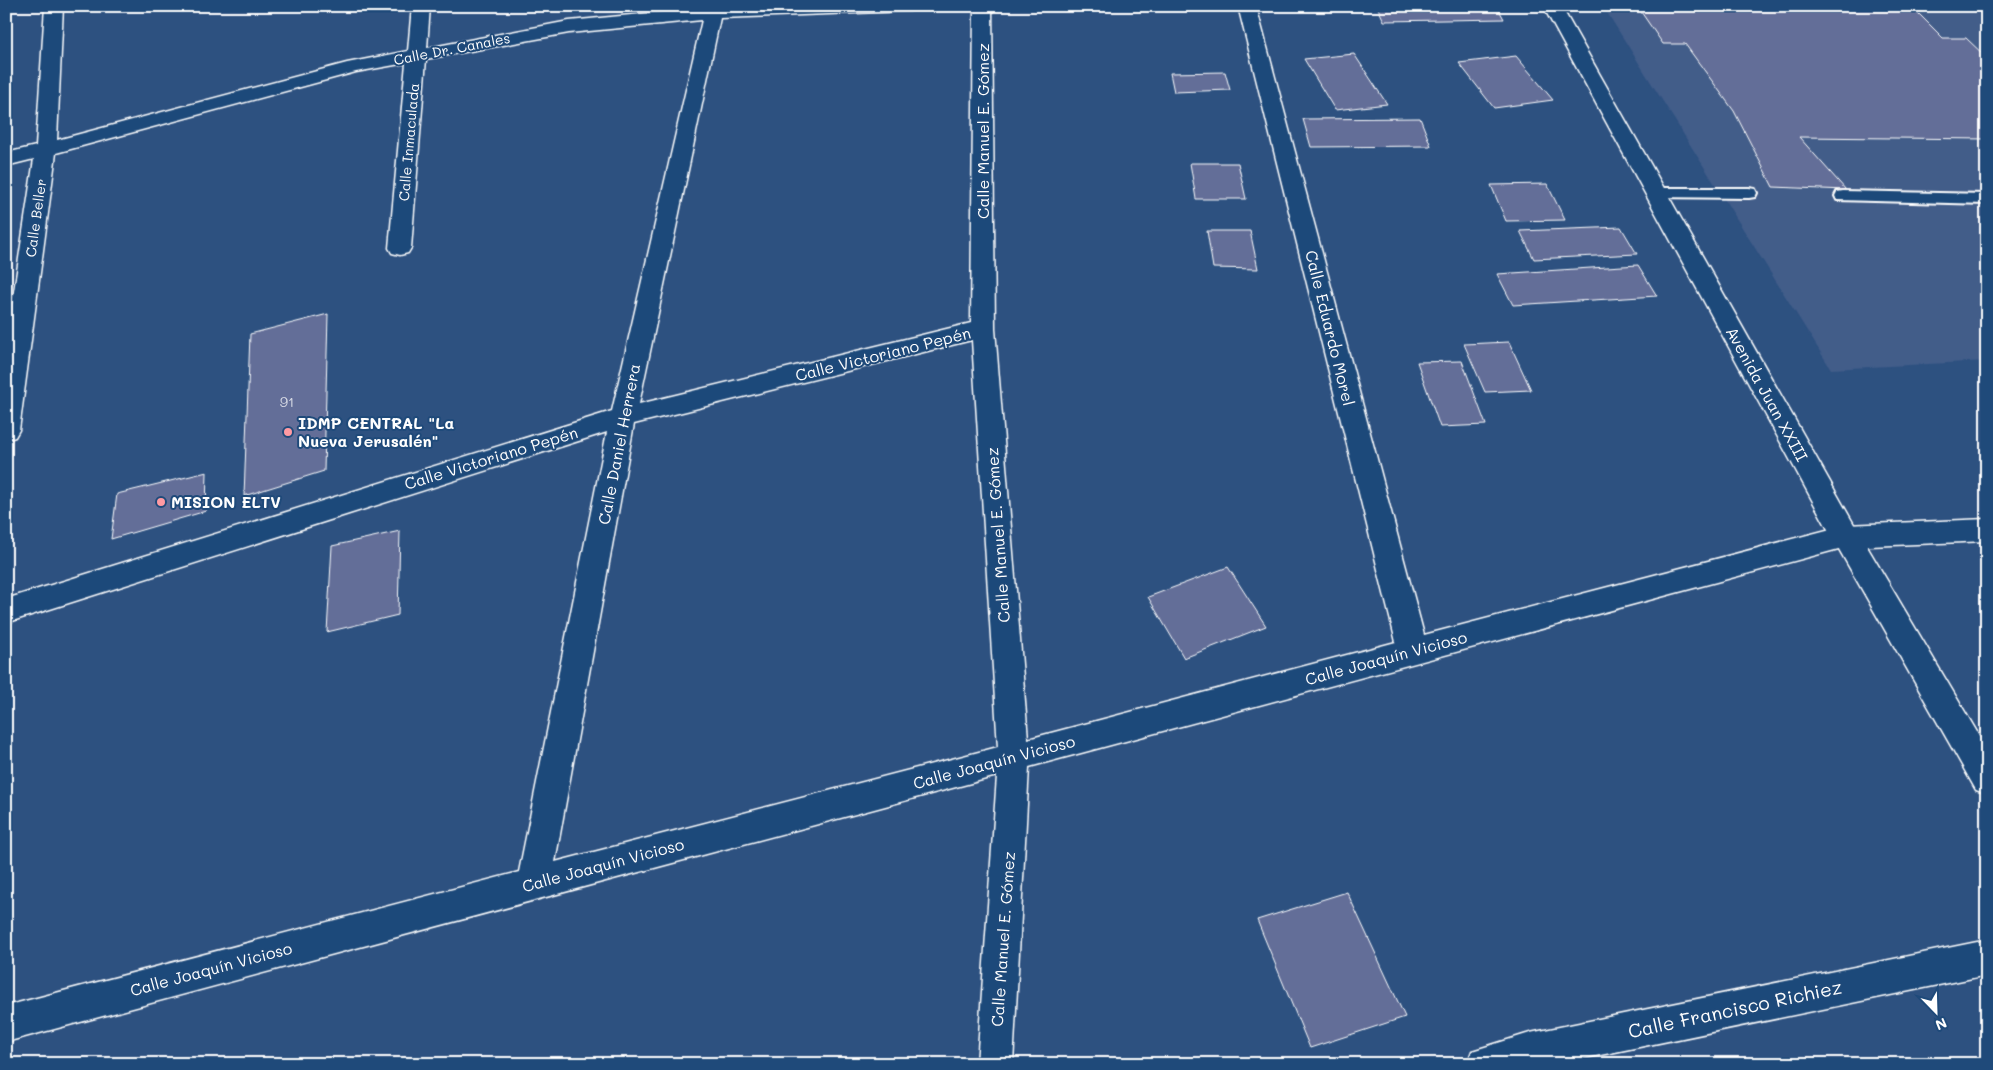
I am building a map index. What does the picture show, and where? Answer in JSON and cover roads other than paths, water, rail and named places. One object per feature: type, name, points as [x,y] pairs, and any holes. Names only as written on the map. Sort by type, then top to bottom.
[{"type":"street","name":"Calle Beller","points":[[6,430],[46,150],[54,6]]},
{"type":"street","name":"Calle Inmaculada","points":[[400,248],[420,6]]},
{"type":"street","name":"Calle Dr. Canales","points":[[6,160],[354,68],[569,27],[714,10],[909,6]]},
{"type":"street","name":"Calle Manuel E. Gómez","points":[[983,6],[983,330],[1014,756],[995,1064]]},
{"type":"street","name":"Calle Eduardo Morel","points":[[1248,6],[1413,650]]},
{"type":"street","name":"Avenida Juan XXIII","points":[[1552,6],[1846,536],[1987,779]]},
{"type":"street","name":"Calle Daniel Herrera","points":[[534,883],[623,417],[714,10]]},
{"type":"street","name":"Calle Victoriano Pepén","points":[[6,611],[623,417],[983,330]]},
{"type":"street","name":"Calle Joaquín Vicioso","points":[[6,1024],[1846,536],[1987,530]]},
{"type":"street","name":"Calle Francisco Richiez","points":[[1485,1064],[1530,1051],[1987,957]]},
{"type":"lane","points":[[1655,193],[1749,194]]},
{"type":"lane","points":[[1843,196],[1987,198]]},
{"type":"place","name":"IDMP CENTRAL \"La Nueva Jerusalén\"","points":[[288,432]]},
{"type":"place","name":"MISION ELTV","points":[[161,502]]}]
